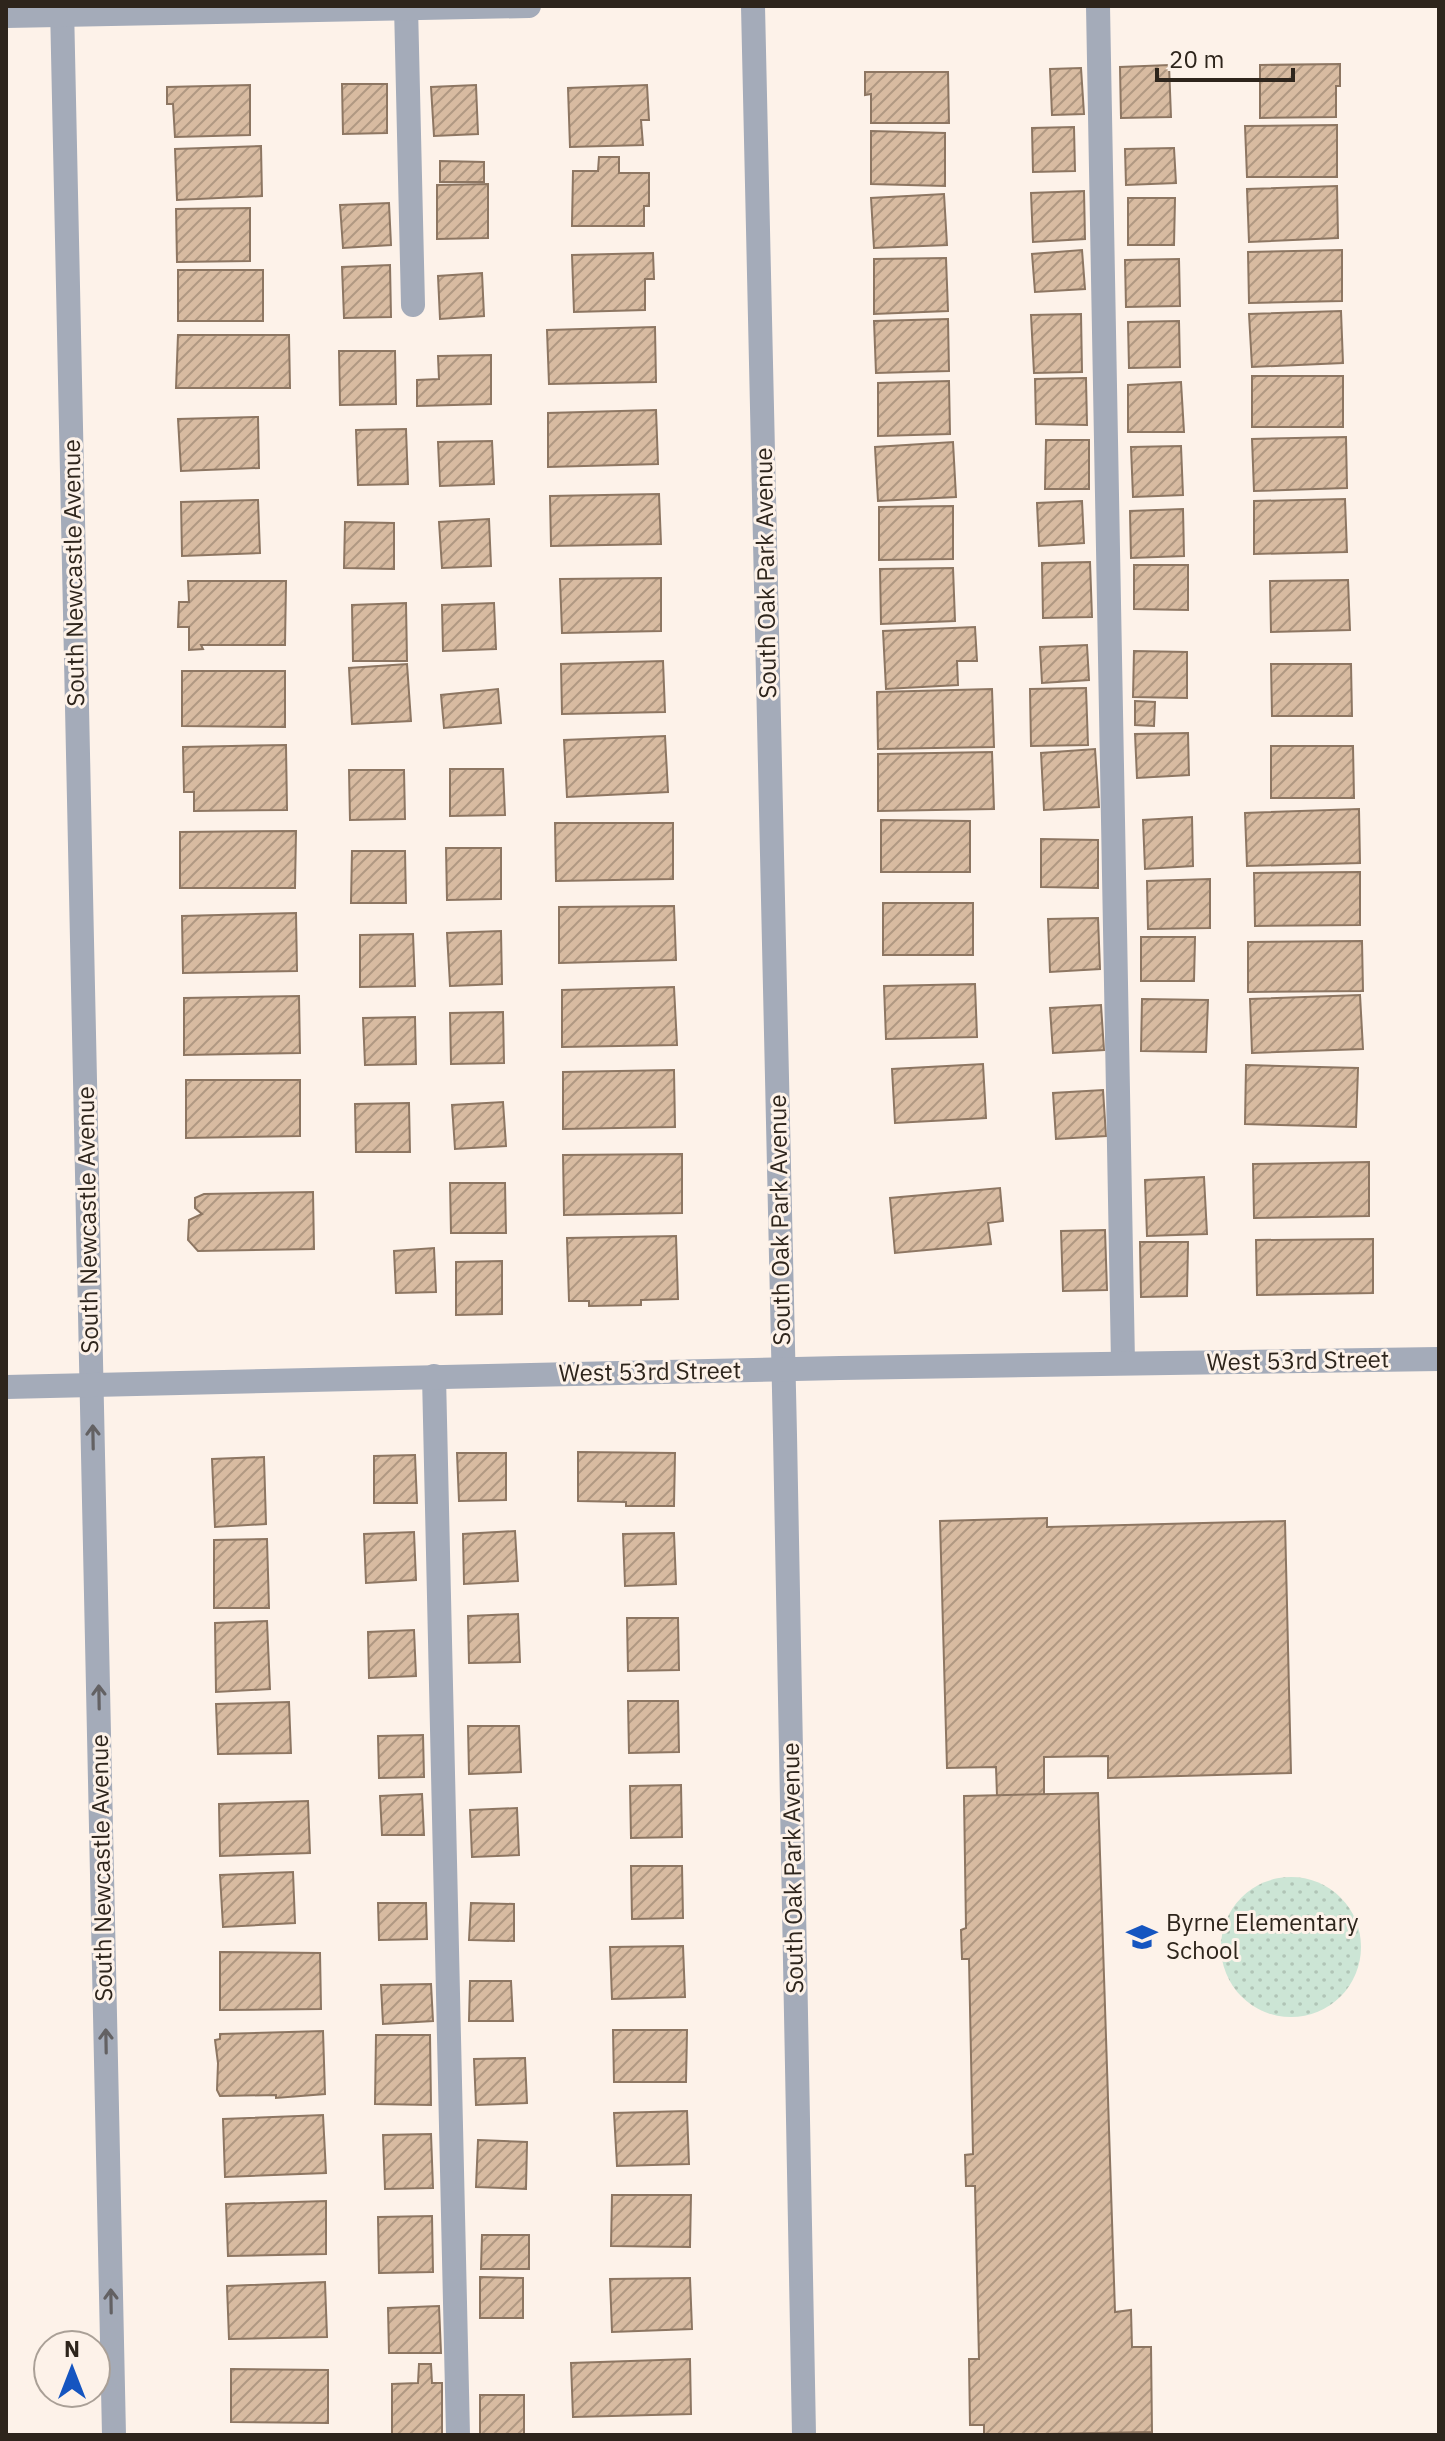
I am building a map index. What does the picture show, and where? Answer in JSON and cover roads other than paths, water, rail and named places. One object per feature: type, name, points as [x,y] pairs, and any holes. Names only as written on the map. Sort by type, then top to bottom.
[{"type":"street","points":[[6,16],[62,10],[529,6]]},
{"type":"street","name":"South Oak Park Avenue","points":[[753,6],[804,2435]]},
{"type":"street","points":[[1098,6],[1123,1363]]},
{"type":"street","points":[[406,7],[413,305]]},
{"type":"street","name":"South Newcastle Avenue","points":[[62,10],[114,2435]]},
{"type":"street","name":"West 53rd Street","points":[[6,1387],[784,1369],[1439,1359]]},
{"type":"street","points":[[434,1376],[458,2435]]},
{"type":"place","name":"Byrne Elementary School","points":[[1142,1937]]}]
